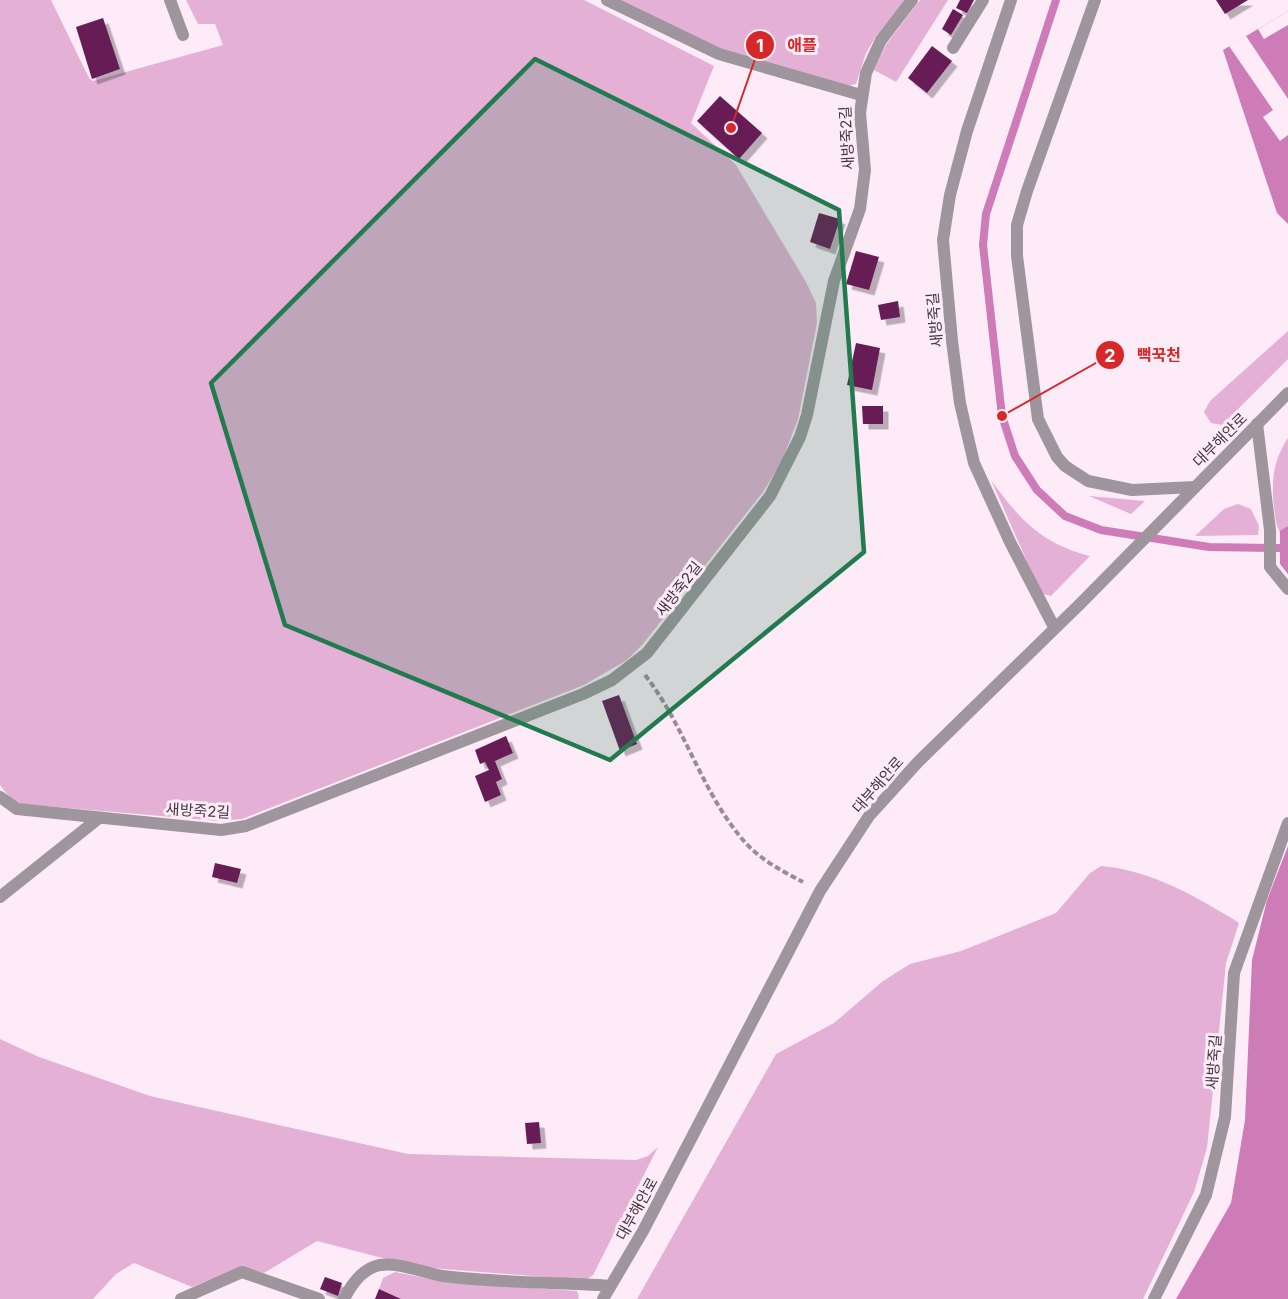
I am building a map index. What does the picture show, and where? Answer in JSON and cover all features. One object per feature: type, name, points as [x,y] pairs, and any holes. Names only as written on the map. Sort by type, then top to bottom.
[{"type":"street","points":[[170,0],[183,34]]},
{"type":"street","points":[[607,0],[719,54],[861,95]]},
{"type":"street","name":"새방죽2길","points":[[0,796],[17,809],[221,830],[246,826],[583,694],[612,680],[636,663],[770,496],[800,437],[807,415],[834,281],[860,208],[865,170],[861,95],[873,54],[912,0]]},
{"type":"street","points":[[953,48],[983,0]]},
{"type":"street","name":"새방죽길","points":[[1011,0],[967,131],[950,195],[943,240],[960,403],[974,463],[1010,542],[1054,627]]},
{"type":"street","points":[[1095,0],[1027,190],[1017,225],[1017,256],[1038,419],[1049,446],[1060,462],[1088,480],[1132,490],[1194,487]]},
{"type":"street","name":"대부해안로","points":[[603,1299],[644,1231],[820,891],[869,816],[919,761],[1080,604],[1288,393]]},
{"type":"street","points":[[1257,424],[1270,530],[1270,567],[1288,589]]},
{"type":"street","points":[[0,897],[99,818]]},
{"type":"street","name":"새방죽길","points":[[1154,1299],[1206,1195],[1225,1117],[1234,973],[1288,823]]},
{"type":"street","points":[[344,1299],[356,1280],[367,1271],[378,1265],[390,1264],[445,1276],[610,1286]]},
{"type":"street","points":[[181,1299],[242,1272],[319,1299]]},
{"type":"path","points":[[636,663],[668,710],[720,810],[745,842],[773,866],[803,882]]},
{"type":"highlighted area","points":[[535,59],[839,210],[864,552],[610,760],[285,625],[211,383]]},
{"type":"shaded area","points":[[0,0],[51,0],[89,78],[93,81],[223,45],[215,24],[198,24],[186,0],[584,0],[714,66],[691,123],[736,165],[806,282],[816,303],[817,323],[798,419],[782,461],[763,492],[643,644],[627,660],[584,685],[242,819],[219,821],[21,804],[11,799],[0,785]]},
{"type":"shaded area","points":[[618,0],[905,0],[876,36],[866,53],[856,84],[848,86],[726,51]]},
{"type":"shaded area","points":[[920,0],[948,0],[896,82],[874,70],[887,43]]},
{"type":"shaded area","points":[[1288,11],[1288,224],[1277,213],[1223,50]]},
{"type":"shaded area","points":[[1288,331],[1288,359],[1222,425],[1211,423],[1204,412],[1210,401]]},
{"type":"shaded area","points":[[1288,438],[1288,574],[1281,560],[1280,533],[1273,499],[1273,478],[1278,458]]},
{"type":"shaded area","points":[[991,480],[1012,507],[1033,528],[1058,545],[1090,556],[1051,596],[1043,594],[1038,586]]},
{"type":"shaded area","points":[[1089,496],[1145,501],[1131,514]]},
{"type":"shaded area","points":[[1238,504],[1251,509],[1259,526],[1258,535],[1195,536],[1224,509]]},
{"type":"shaded area","points":[[1288,526],[1288,574],[1280,564],[1280,531]]},
{"type":"shaded area","points":[[1288,846],[1288,1299],[1176,1299],[1231,1203],[1245,1120],[1252,960],[1267,900]]},
{"type":"shaded area","points":[[1101,866],[1138,873],[1173,886],[1239,923],[1226,963],[1207,1148],[1194,1192],[1143,1299],[637,1299],[776,1054],[834,1023],[883,981],[910,964],[961,951],[1056,913],[1090,873]]},
{"type":"shaded area","points":[[0,1039],[39,1057],[150,1096],[408,1154],[636,1160],[648,1156],[658,1147],[593,1275],[586,1280],[417,1267],[317,1241],[264,1273],[241,1267],[192,1287],[134,1263],[116,1274],[93,1299],[0,1299]]},
{"type":"shaded area","points":[[395,1272],[445,1282],[577,1291],[579,1296],[578,1299],[401,1299],[379,1289],[383,1278]]},
{"type":"pier","points":[[1288,11],[1288,25],[1264,39],[1258,29]]},
{"type":"pier","points":[[1246,36],[1288,99],[1288,135],[1280,141],[1263,117],[1273,110],[1229,46]]},
{"type":"building","points":[[960,0],[974,0],[967,13],[956,8]]},
{"type":"building","points":[[1216,0],[1248,0],[1225,14]]},
{"type":"building","points":[[953,9],[963,15],[951,35],[942,29]]},
{"type":"building","points":[[103,18],[120,69],[92,79],[76,27]]},
{"type":"building","points":[[932,46],[952,61],[927,93],[908,78]]},
{"type":"building","points":[[720,96],[762,133],[739,159],[697,121]]},
{"type":"building","points":[[819,213],[840,219],[830,249],[810,242]]},
{"type":"building","points":[[856,251],[879,257],[869,290],[846,284]]},
{"type":"building","points":[[898,301],[900,317],[881,320],[878,305]]},
{"type":"building","points":[[856,343],[880,348],[872,390],[847,385]]},
{"type":"building","points":[[862,406],[883,406],[883,424],[863,424]]},
{"type":"building","points":[[619,695],[637,744],[620,751],[602,701]]},
{"type":"building","points":[[506,736],[513,753],[495,761],[502,779],[496,782],[501,795],[485,802],[475,776],[489,770],[485,762],[480,764],[475,750]]},
{"type":"building","points":[[215,863],[241,869],[237,883],[212,877]]},
{"type":"building","points":[[539,1122],[541,1143],[527,1144],[525,1123]]},
{"type":"building","points":[[325,1277],[342,1283],[338,1296],[320,1289]]},
{"type":"building","points":[[379,1289],[401,1299],[375,1299]]},
{"type":"waterway","points":[[1056,0],[986,214],[983,245],[1002,416],[1015,456],[1037,490],[1065,516],[1101,530],[1209,547],[1280,548]]},
{"type":"place","name":"애플","points":[[731,128]]},
{"type":"place","name":"뻑꾹천","points":[[1002,416]]}]
